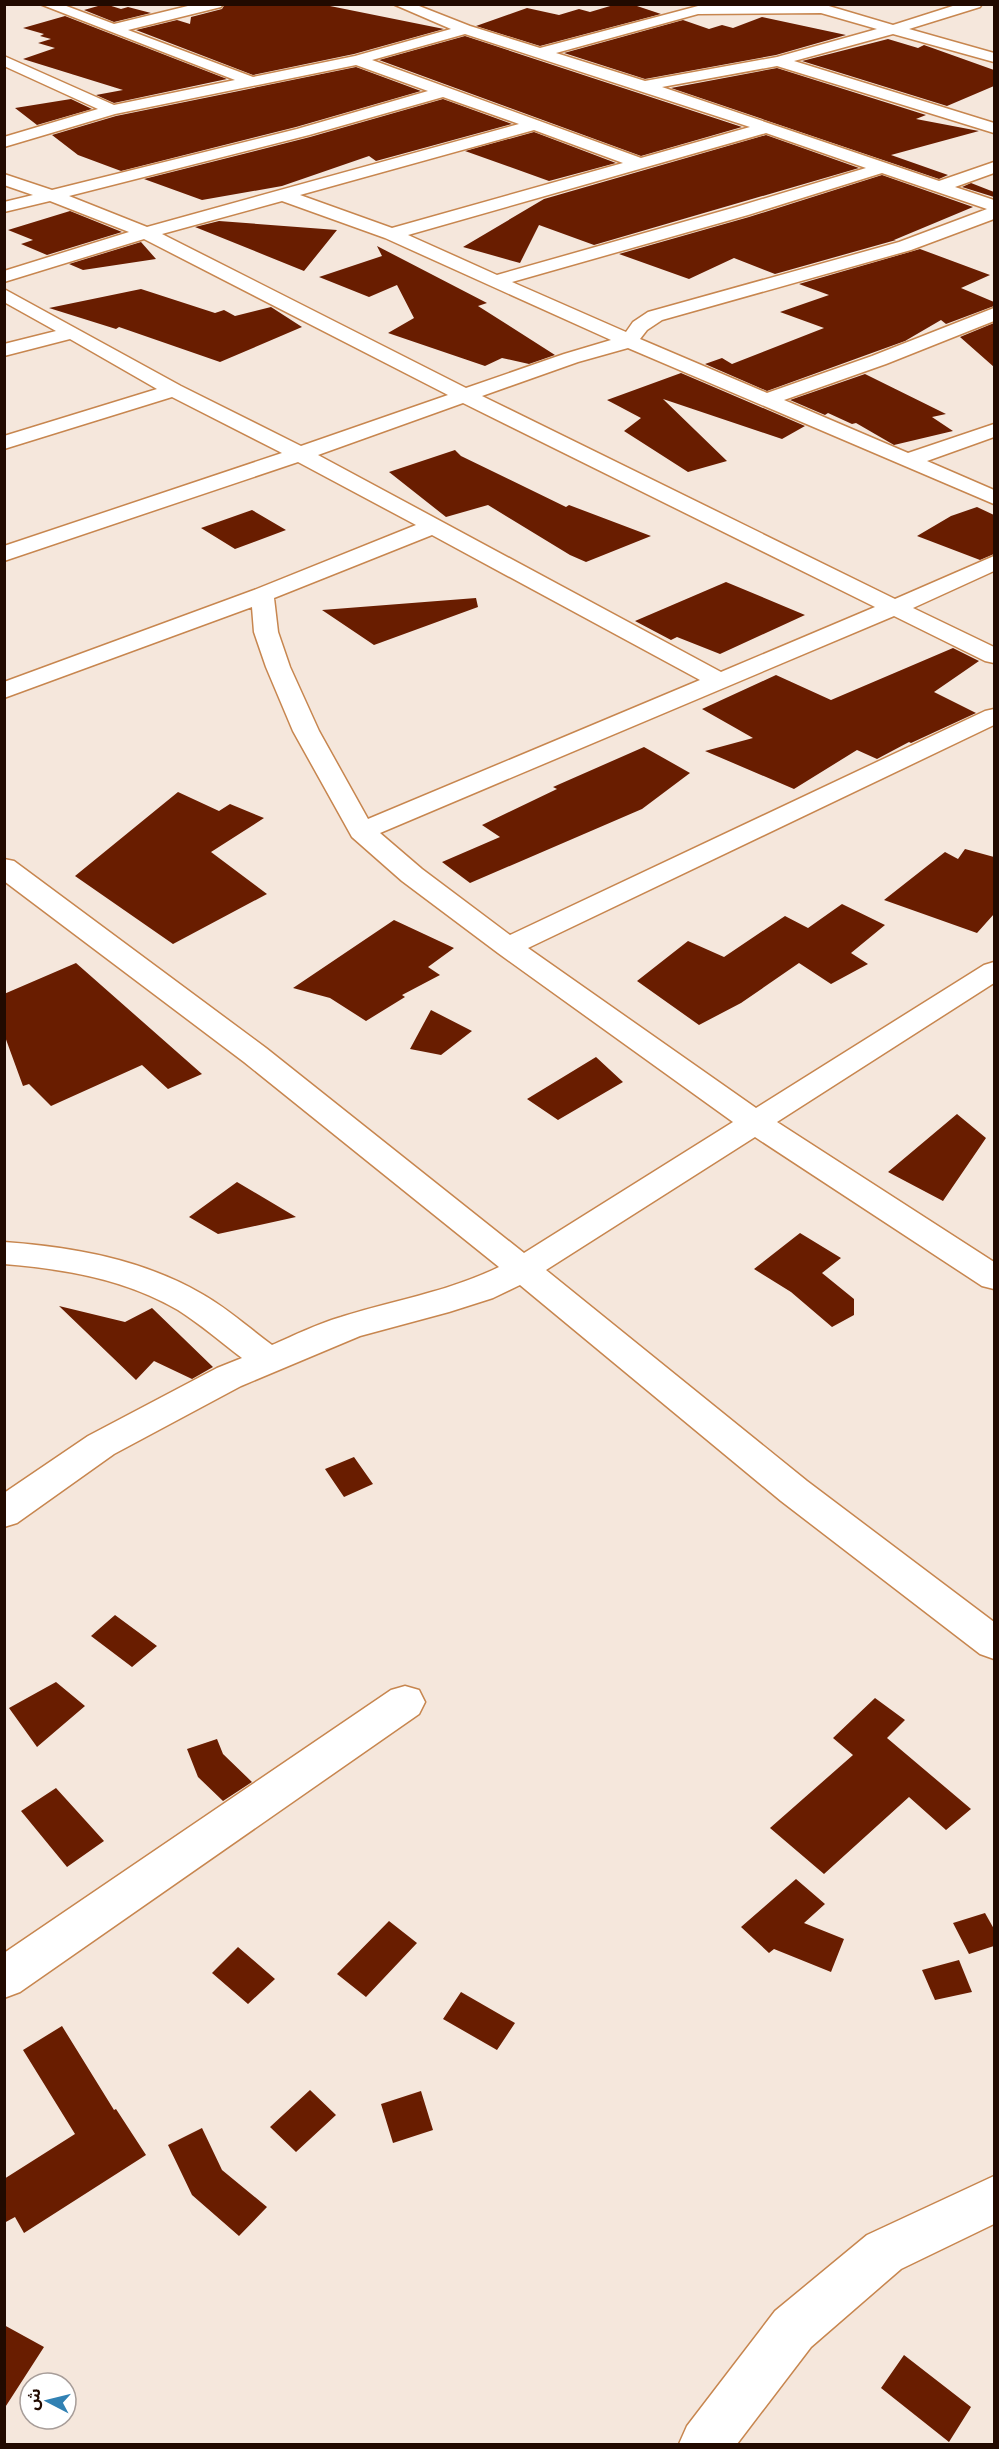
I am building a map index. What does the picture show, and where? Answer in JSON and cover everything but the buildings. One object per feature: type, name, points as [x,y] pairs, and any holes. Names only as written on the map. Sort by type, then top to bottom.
[{"type":"street","points":[[47,4],[248,80]]},
{"type":"street","points":[[400,4],[465,29],[645,86],[994,206]]},
{"type":"street","points":[[804,4],[994,58]]},
{"type":"street","points":[[645,86],[778,61],[975,4]]},
{"type":"street","points":[[113,29],[215,5]]},
{"type":"street","points":[[539,53],[702,7],[821,9]]},
{"type":"street","points":[[424,14],[447,9]]},
{"type":"street","points":[[4,142],[112,110],[248,80],[357,60],[465,29]]},
{"type":"street","points":[[4,60],[112,110]]},
{"type":"street","points":[[357,60],[642,164]]},
{"type":"street","points":[[778,61],[994,128]]},
{"type":"street","points":[[4,207],[303,132],[442,92]]},
{"type":"street","points":[[4,277],[146,233],[535,125]]},
{"type":"street","points":[[391,234],[765,128]]},
{"type":"street","points":[[939,187],[994,167]]},
{"type":"street","points":[[498,280],[742,211],[882,168]]},
{"type":"street","points":[[4,179],[54,196],[146,233],[468,395],[585,457],[994,656]]},
{"type":"street","points":[[283,195],[391,234],[498,280],[629,341],[994,498]]},
{"type":"street","points":[[4,554],[300,454],[571,358],[629,341],[640,326],[655,316],[894,249],[994,213]]},
{"type":"street","points":[[4,294],[174,390],[300,454],[718,680]]},
{"type":"street","points":[[766,399],[879,360],[994,314]]},
{"type":"street","points":[[4,350],[71,333]]},
{"type":"street","points":[[4,443],[174,390]]},
{"type":"street","points":[[910,460],[994,430]]},
{"type":"street","points":[[4,691],[262,595],[434,526]]},
{"type":"street","points":[[362,831],[893,608],[994,562]]},
{"type":"street","points":[[262,595],[266,632],[278,667],[306,731],[362,831],[412,875],[508,947],[756,1123],[994,1278]]},
{"type":"street","points":[[508,947],[994,717]]},
{"type":"street","points":[[4,867],[255,1055],[523,1269],[794,1491],[994,1643]]},
{"type":"street","points":[[4,1513],[101,1445],[229,1377],[350,1326],[437,1304],[481,1290],[523,1269],[994,971]]},
{"type":"street","points":[[4,1253],[56,1257],[125,1273],[190,1302],[269,1360]]},
{"type":"street","points":[[4,1978],[405,1702]]},
{"type":"street","points":[[705,2445],[794,2329],[884,2252],[994,2199]]}]
